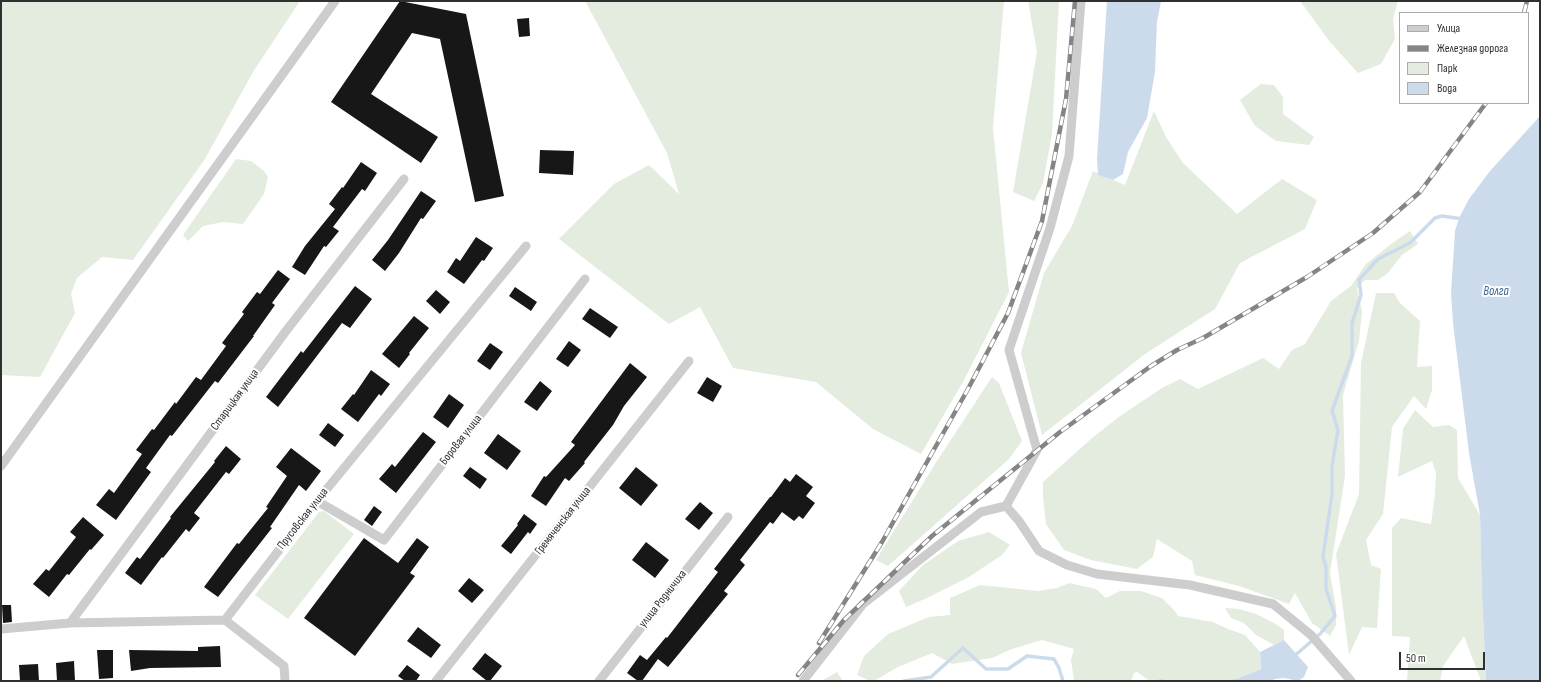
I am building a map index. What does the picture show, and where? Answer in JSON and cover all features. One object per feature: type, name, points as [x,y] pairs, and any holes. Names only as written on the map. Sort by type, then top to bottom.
[{"type":"street","points":[[1,466],[335,1]]},
{"type":"street","points":[[803,681],[863,604],[981,512],[1006,506],[1037,450],[1009,350],[1050,228],[1069,156],[1081,1]]},
{"type":"street","name":"Старицкая улица","points":[[70,623],[286,331],[404,179]]},
{"type":"street","name":"Прусовская улица","points":[[225,620],[317,501],[526,246]]},
{"type":"street","name":"Боровая улица","points":[[317,501],[384,540],[585,279]]},
{"type":"street","name":"Гремяченская улица","points":[[436,681],[689,361]]},
{"type":"street","points":[[1006,506],[1019,521],[1039,551],[1067,565],[1097,574],[1190,585],[1273,604],[1319,642],[1351,681]]},
{"type":"street","name":"улица Родничиха","points":[[599,681],[728,517]]},
{"type":"street","points":[[1,629],[70,623],[225,620],[284,666],[285,681]]},
{"type":"green space","points":[[1,1],[300,1],[253,72],[205,159],[133,260],[102,257],[77,278],[71,294],[75,313],[40,377],[1,375]]},
{"type":"green space","points":[[585,1],[1004,1],[993,128],[1009,292],[963,382],[921,454],[873,429],[816,382],[733,368],[700,307],[669,324],[559,239],[614,184],[649,165],[679,194],[667,153]]},
{"type":"green space","points":[[1028,1],[1059,1],[1052,134],[1043,183],[1034,201],[1013,192],[1037,52]]},
{"type":"green space","points":[[1300,1],[1398,1],[1393,19],[1395,39],[1381,64],[1358,73],[1330,42]]},
{"type":"green space","points":[[1261,84],[1274,85],[1283,97],[1283,114],[1314,137],[1309,145],[1276,141],[1255,126],[1240,100]]},
{"type":"green space","points":[[1154,111],[1166,137],[1183,163],[1237,214],[1282,179],[1317,200],[1305,229],[1240,263],[1215,309],[1145,354],[1042,435],[1021,353],[1044,273],[1072,226],[1093,171],[1125,185]]},
{"type":"green space","points":[[236,159],[251,161],[264,171],[268,177],[264,194],[243,224],[223,222],[203,226],[188,241],[183,235]]},
{"type":"green space","points":[[1410,231],[1418,244],[1402,255],[1387,274],[1378,280],[1365,280],[1357,288],[1362,311],[1359,341],[1343,395],[1345,476],[1330,573],[1336,607],[1336,625],[1330,636],[1312,623],[1295,593],[1289,604],[1239,586],[1195,575],[1192,561],[1157,539],[1153,557],[1137,569],[1091,560],[1064,550],[1046,524],[1043,482],[1092,438],[1120,416],[1162,388],[1180,379],[1198,389],[1263,358],[1279,369],[1292,350],[1305,344],[1331,301],[1351,286],[1366,264]]},
{"type":"green space","points":[[1376,293],[1394,293],[1400,303],[1420,321],[1417,367],[1432,366],[1432,390],[1426,409],[1414,396],[1392,427],[1383,514],[1366,540],[1371,565],[1381,569],[1377,628],[1362,627],[1349,655],[1336,554],[1359,494],[1361,363]]},
{"type":"green space","points":[[992,377],[999,383],[1022,441],[1009,459],[888,566],[876,560],[935,464]]},
{"type":"green space","points":[[1415,410],[1433,427],[1449,425],[1457,430],[1458,478],[1480,515],[1486,681],[1481,681],[1464,636],[1443,666],[1440,681],[1407,681],[1410,637],[1392,636],[1392,528],[1401,518],[1431,524],[1435,494],[1436,473],[1432,461],[1398,477],[1403,429]]},
{"type":"green space","points":[[324,511],[354,534],[288,619],[255,595],[319,512]]},
{"type":"green space","points":[[989,532],[1010,545],[1002,555],[969,577],[906,607],[899,591],[923,565],[958,541]]},
{"type":"green space","points":[[1069,583],[1096,589],[1106,598],[1120,591],[1141,591],[1162,598],[1178,616],[1213,622],[1245,635],[1260,652],[1261,669],[1239,678],[1226,681],[1150,681],[1137,672],[1134,673],[1131,681],[1074,681],[1071,660],[1074,649],[1042,640],[1012,649],[992,658],[952,664],[932,653],[898,667],[874,681],[870,681],[857,675],[864,656],[888,634],[929,617],[950,615],[950,598],[980,585],[1038,591],[1057,588]]},
{"type":"green space","points":[[1225,608],[1239,609],[1256,614],[1274,623],[1284,630],[1284,640],[1274,645],[1256,635],[1244,623],[1231,618]]},
{"type":"green space","points":[[837,672],[843,681],[821,681]]},
{"type":"water","points":[[1107,1],[1161,1],[1157,22],[1155,72],[1147,118],[1128,152],[1123,174],[1113,180],[1098,175],[1097,159]]},
{"type":"water","name":"Волга","points":[[1540,116],[1540,681],[1486,681],[1480,515],[1469,453],[1453,323],[1451,293],[1455,231],[1459,218],[1469,199],[1490,171]]},
{"type":"water","points":[[1284,640],[1308,667],[1304,677],[1298,681],[1284,678],[1271,681],[1226,681],[1239,678],[1261,669],[1260,652]]},
{"type":"building","points":[[400,1],[466,14],[504,196],[475,202],[440,39],[412,33],[371,94],[438,137],[421,163],[331,102]]},
{"type":"building","points":[[529,18],[530,36],[519,37],[517,19]]},
{"type":"building","points":[[540,150],[574,151],[573,175],[539,173]]},
{"type":"building","points":[[361,162],[377,173],[365,191],[362,189],[333,227],[339,231],[326,247],[324,246],[305,275],[292,267],[305,246],[335,209],[329,204],[342,187],[343,188]]},
{"type":"building","points":[[421,191],[436,201],[423,219],[421,218],[399,253],[385,271],[372,260],[388,240]]},
{"type":"building","points":[[476,237],[493,248],[464,284],[447,272],[456,258],[460,261]]},
{"type":"building","points":[[278,270],[290,279],[272,303],[275,305],[254,336],[218,383],[215,381],[172,436],[170,435],[146,468],[151,472],[116,520],[96,505],[109,489],[114,493],[142,454],[136,450],[152,429],[154,430],[175,402],[176,404],[196,377],[201,380],[226,346],[222,343],[244,314],[242,312],[257,292],[260,294]]},
{"type":"building","points":[[355,286],[372,299],[350,328],[342,323],[278,407],[266,397],[301,351],[303,353]]},
{"type":"building","points":[[515,287],[537,302],[531,311],[509,296]]},
{"type":"building","points":[[436,290],[450,302],[440,314],[426,301]]},
{"type":"building","points":[[590,308],[618,327],[610,338],[582,319]]},
{"type":"building","points":[[414,316],[429,328],[399,368],[382,354]]},
{"type":"building","points":[[569,341],[581,350],[568,367],[556,359]]},
{"type":"building","points":[[490,343],[503,352],[490,370],[477,361]]},
{"type":"building","points":[[630,363],[647,377],[624,406],[613,425],[584,462],[585,463],[569,481],[565,478],[546,506],[531,496],[544,476],[546,477],[575,445],[571,442]]},
{"type":"building","points":[[371,370],[390,384],[381,396],[379,394],[358,422],[341,409],[353,394],[354,395]]},
{"type":"building","points":[[707,377],[722,386],[713,402],[697,393]]},
{"type":"building","points":[[540,381],[552,391],[537,411],[524,402]]},
{"type":"building","points":[[449,394],[464,405],[448,428],[433,417]]},
{"type":"building","points":[[328,423],[344,435],[335,447],[319,435]]},
{"type":"building","points":[[423,432],[436,442],[396,493],[379,479],[392,464],[395,467]]},
{"type":"building","points":[[498,434],[521,451],[507,470],[484,453]]},
{"type":"building","points":[[226,446],[241,459],[229,474],[226,472],[194,513],[200,518],[189,532],[186,529],[141,585],[125,573],[137,557],[140,559],[171,518],[170,517],[215,462],[214,461]]},
{"type":"building","points":[[291,448],[321,471],[306,491],[299,485],[270,527],[272,528],[218,597],[204,587],[237,543],[239,544],[268,508],[266,507],[287,476],[276,467]]},
{"type":"building","points":[[470,467],[487,479],[480,489],[463,476]]},
{"type":"building","points":[[636,467],[658,485],[641,506],[619,488]]},
{"type":"building","points":[[796,474],[813,487],[806,496],[815,503],[803,519],[799,516],[794,521],[782,512],[773,524],[770,522],[740,560],[745,565],[724,591],[728,594],[668,667],[658,659],[642,681],[638,681],[627,673],[640,655],[647,660],[666,637],[667,638],[718,572],[714,569],[770,497],[785,478],[790,482]]},
{"type":"building","points":[[700,502],[713,513],[699,530],[685,519]]},
{"type":"building","points":[[374,506],[382,512],[372,526],[364,520]]},
{"type":"building","points":[[524,514],[537,524],[530,534],[528,532],[511,554],[501,546],[518,525],[517,524]]},
{"type":"building","points":[[83,517],[104,535],[91,550],[90,549],[69,575],[67,574],[49,597],[33,584],[46,569],[49,571],[76,537],[70,532]]},
{"type":"building","points":[[364,538],[398,563],[417,538],[429,547],[410,573],[415,576],[355,656],[304,618]]},
{"type":"building","points":[[646,542],[669,560],[655,578],[632,560]]},
{"type":"building","points":[[469,578],[484,590],[472,603],[458,591]]},
{"type":"building","points":[[2,605],[11,605],[12,622],[3,623]]},
{"type":"building","points":[[418,627],[441,645],[431,658],[407,641]]},
{"type":"building","points":[[220,646],[221,667],[150,668],[131,671],[129,650],[198,651],[198,647]]},
{"type":"building","points":[[97,650],[113,650],[113,678],[99,679]]},
{"type":"building","points":[[485,653],[502,666],[490,681],[487,681],[472,669]]},
{"type":"building","points":[[74,661],[75,681],[57,681],[56,663]]},
{"type":"building","points":[[38,664],[39,681],[20,681],[19,665]]},
{"type":"building","points":[[407,665],[420,675],[416,681],[405,681],[398,676]]},
{"type":"waterway","points":[[1293,657],[1320,634],[1335,616],[1326,589],[1326,567],[1323,557],[1332,494],[1332,466],[1338,430],[1332,411],[1352,356],[1352,323],[1361,295],[1359,280],[1378,259],[1410,243],[1435,218],[1442,216],[1463,219]]},
{"type":"waterway","points":[[904,681],[931,677],[963,648],[986,669],[1008,669],[1027,656],[1054,659],[1059,668],[1063,681]]},
{"type":"railway","points":[[819,643],[882,542],[968,389],[1008,313],[1042,221],[1066,99],[1075,1]]},
{"type":"railway","points":[[1524,12],[1527,1]]},
{"type":"railway","points":[[798,675],[844,620],[932,536],[1060,432],[1151,366],[1177,350],[1203,338],[1307,277],[1373,233],[1420,192],[1485,104]]}]
